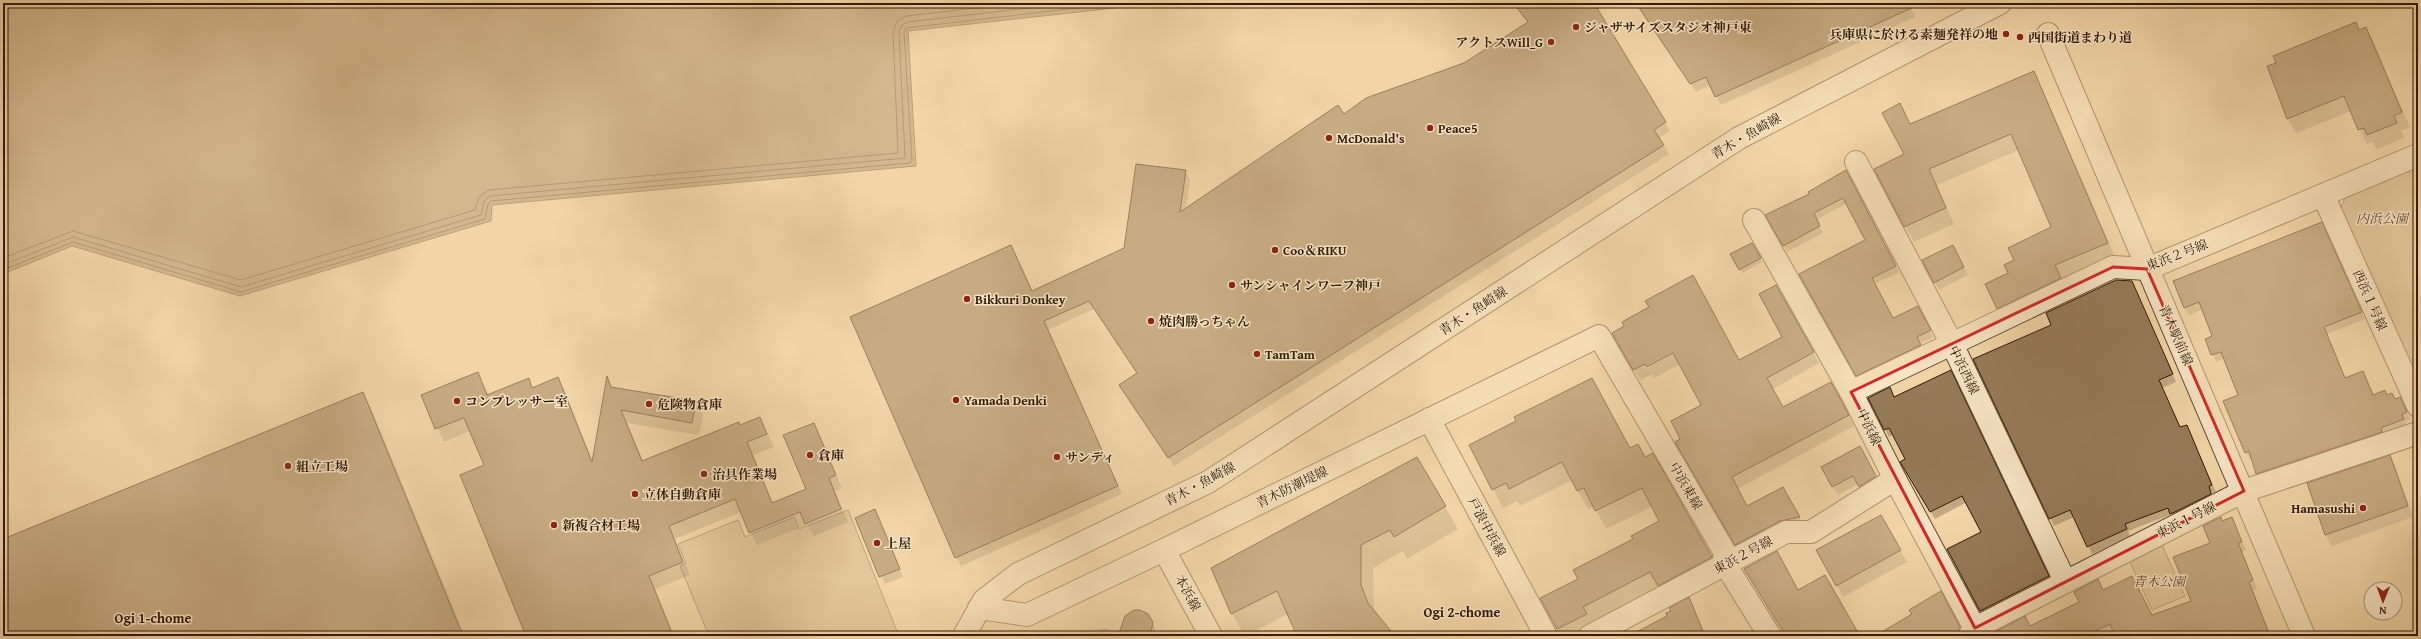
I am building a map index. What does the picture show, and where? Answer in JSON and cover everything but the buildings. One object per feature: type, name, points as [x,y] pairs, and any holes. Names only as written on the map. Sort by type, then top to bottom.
[{"type":"street","name":"青木・魚崎線","points":[[964,636],[984,600],[1018,574],[1208,482],[1254,454],[1739,138],[2000,3]]},
{"type":"street","name":"青木駅前線","points":[[2048,34],[2147,269],[2244,491],[2304,636]]},
{"type":"street","name":"東浜２号線","points":[[1851,392],[2113,267],[2147,269],[2418,155]]},
{"type":"street","name":"中浜西線","points":[[1856,162],[1952,344],[2065,581]]},
{"type":"street","name":"西浜１号線","points":[[2323,195],[2418,406]]},
{"type":"street","name":"中浜線","points":[[1754,220],[1851,392],[1894,479],[1974,633]]},
{"type":"street","name":"青木防潮堤線","points":[[979,608],[1027,614],[1164,550],[1599,336]]},
{"type":"street","name":"中浜東線","points":[[1599,336],[1724,551],[1725,564],[1770,636]]},
{"type":"street","name":"戸浪中浜線","points":[[1429,419],[1546,636]]},
{"type":"street","name":"東浜１号線","points":[[1974,633],[2065,581],[2244,491],[2418,433]]},
{"type":"street","name":"東浜２号線","points":[[1590,636],[1786,532],[1810,532],[1894,479]]},
{"type":"street","name":"本浜線","points":[[1164,550],[1211,636]]},
{"type":"highlighted area","points":[[2113,267],[2147,269],[2244,491],[1975,628],[1851,392]]},
{"type":"green space","name":"内浜公園","points":[[2418,164],[2418,388],[2340,210],[2347,193]]},
{"type":"green space","points":[[848,510],[899,636],[709,636],[680,566],[686,563],[678,544],[738,520],[745,537],[794,517],[799,529]]},
{"type":"green space","name":"青木公園","points":[[2162,545],[2185,596],[2152,610],[2129,560]]},
{"type":"water","points":[[3,3],[1159,3],[908,31],[916,166],[492,205],[491,221],[240,296],[72,246],[3,274]]},
{"type":"place","name":"ジャザサイズスタジオ神戸東","points":[[1576,27]]},
{"type":"place","name":"兵庫県に於ける素麺発祥の地","points":[[2006,34]]},
{"type":"place","name":"西国街道まわり道","points":[[2020,37]]},
{"type":"place","name":"アクトスWill_G","points":[[1551,42]]},
{"type":"place","name":"Peace5","points":[[1430,128]]},
{"type":"place","name":"McDonald's","points":[[1329,138]]},
{"type":"place","name":"Coo＆RIKU","points":[[1275,250]]},
{"type":"place","name":"サンシャインワーフ神戸","points":[[1232,285]]},
{"type":"place","name":"Bikkuri Donkey","points":[[967,299]]},
{"type":"place","name":"焼肉勝っちゃん","points":[[1151,321]]},
{"type":"place","name":"TamTam","points":[[1257,354]]},
{"type":"place","name":"Yamada Denki","points":[[956,400]]},
{"type":"place","name":"コンプレッサー室","points":[[457,401]]},
{"type":"place","name":"危険物倉庫","points":[[649,404]]},
{"type":"place","name":"倉庫","points":[[810,455]]},
{"type":"place","name":"サンディ","points":[[1057,457]]},
{"type":"place","name":"組立工場","points":[[288,466]]},
{"type":"place","name":"治具作業場","points":[[704,474]]},
{"type":"place","name":"立体自動倉庫","points":[[635,494]]},
{"type":"place","name":"Hamasushi","points":[[2363,508]]},
{"type":"place","name":"新複合材工場","points":[[554,525]]},
{"type":"place","name":"上屋","points":[[877,543]]},
{"type":"district","name":"Ogi 2-chome","points":[[1462,612]]},
{"type":"district","name":"Ogi 1-chome","points":[[153,618]]}]
